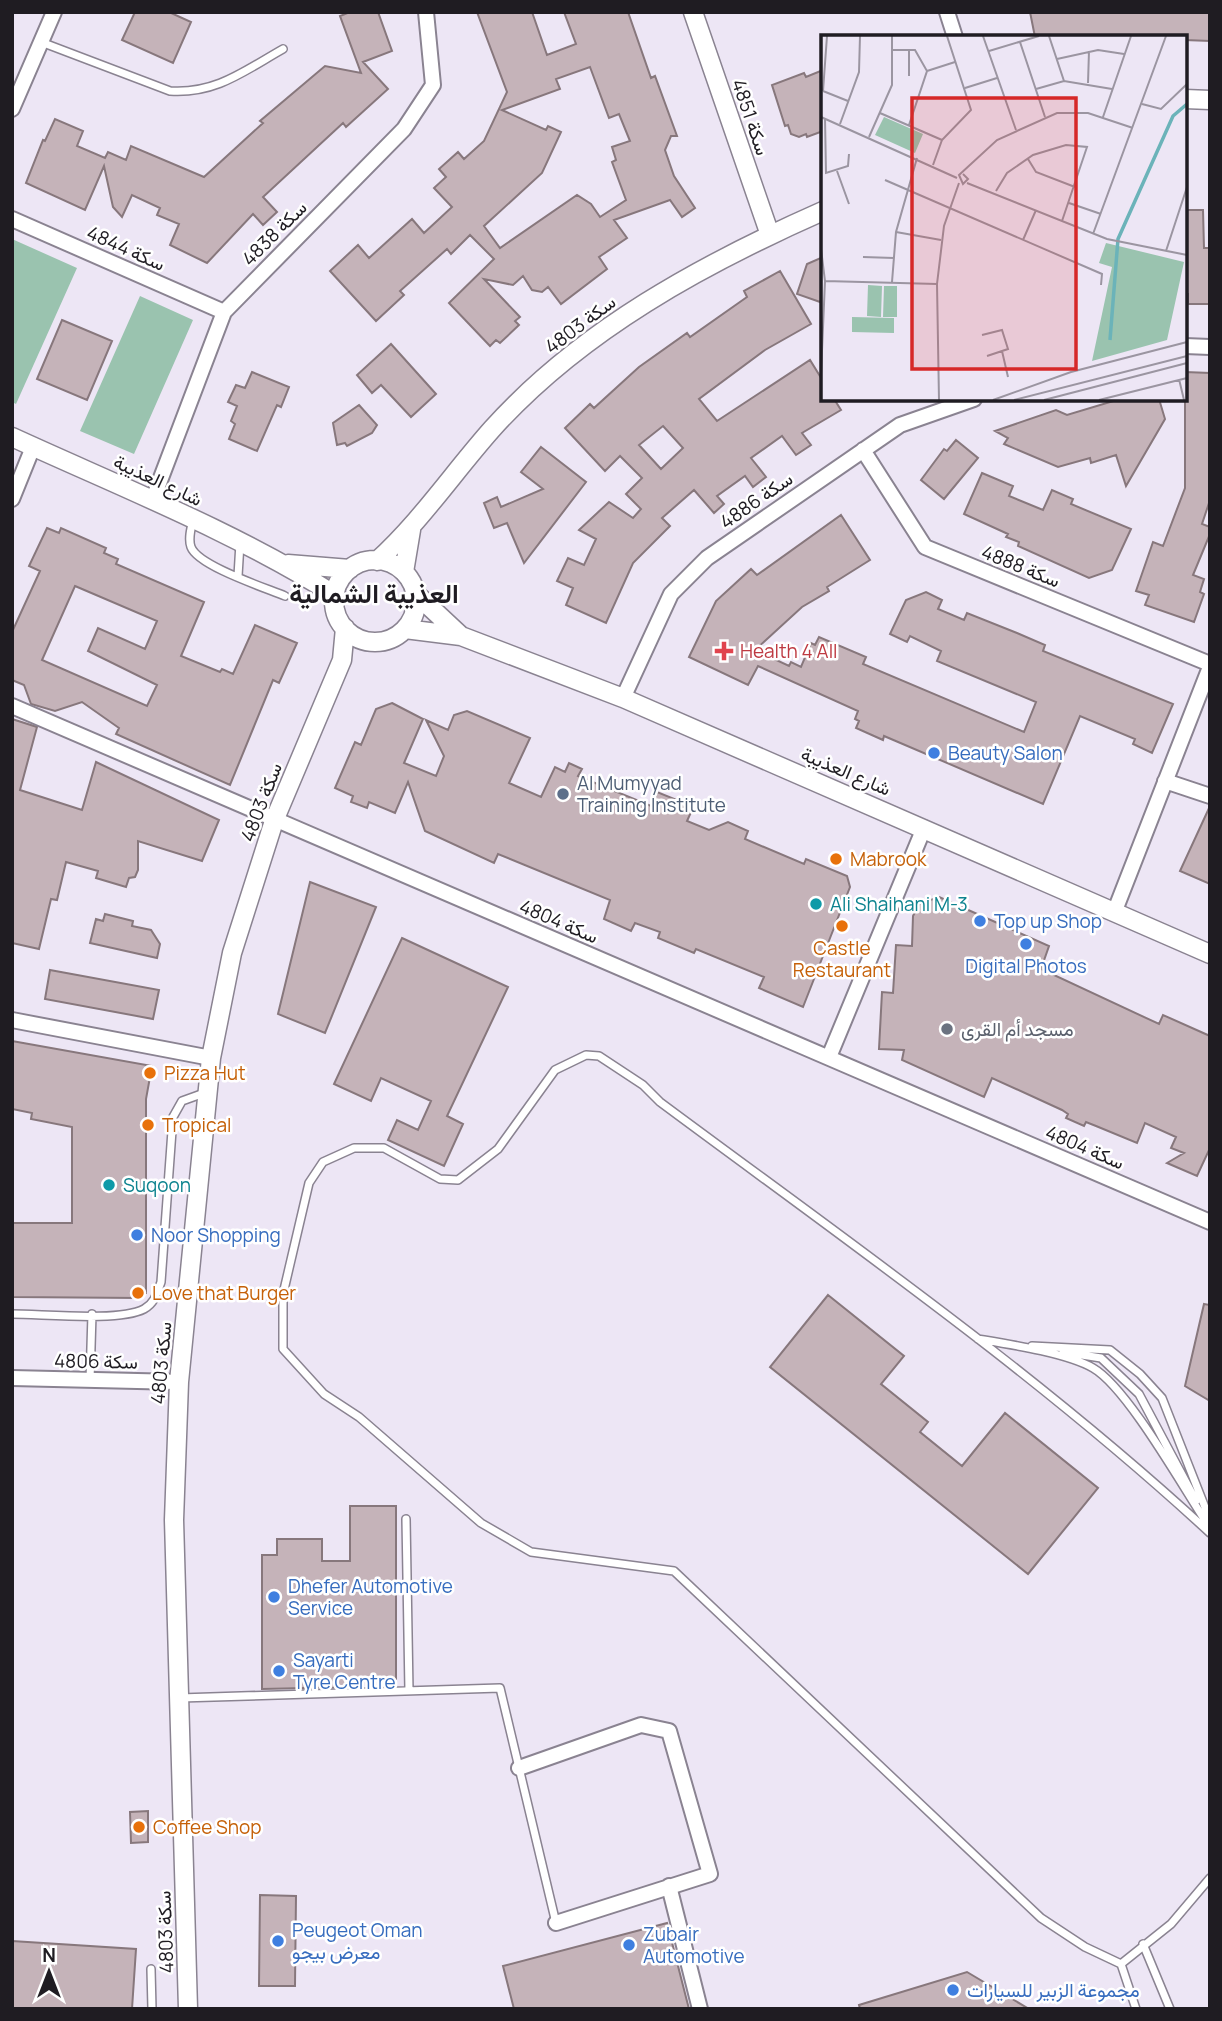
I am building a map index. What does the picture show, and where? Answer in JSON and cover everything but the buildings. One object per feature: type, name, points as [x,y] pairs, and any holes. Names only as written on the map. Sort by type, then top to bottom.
[{"type":"street","points":[[12,109],[54,12]]},
{"type":"street","name":"سكة 4838","points":[[153,499],[224,312],[404,129],[433,85],[426,12]]},
{"type":"street","name":"سكة 4851","points":[[693,12],[770,235]]},
{"type":"street","points":[[947,12],[954,35]]},
{"type":"street","points":[[1187,99],[1210,100]]},
{"type":"street","name":"سكة 4803","points":[[377,561],[411,530],[492,428],[541,380],[629,312],[770,235],[821,212]]},
{"type":"street","name":"سكة 4844","points":[[12,219],[224,312]]},
{"type":"street","points":[[1187,346],[1210,347]]},
{"type":"street","name":"سكة 4886","points":[[623,698],[671,594],[707,558],[900,425],[968,401]]},
{"type":"street","name":"شارع العذيبة","points":[[12,437],[153,499],[285,564],[335,595]]},
{"type":"street","points":[[12,499],[33,447]]},
{"type":"street","name":"سكة 4888","points":[[863,450],[925,547],[1210,666]]},
{"type":"street","name":"سكة 4803","points":[[404,572],[411,530]]},
{"type":"street","points":[[377,561],[396,566],[404,572],[416,594],[415,612],[405,629],[386,641],[365,641],[345,628],[338,618],[335,595],[340,581],[350,569],[377,561]]},
{"type":"street","name":"شارع العذيبة","points":[[285,564],[350,569]]},
{"type":"street","name":"شارع العذيبة","points":[[416,594],[461,636]]},
{"type":"street","name":"سكة 4803","points":[[188,2009],[174,1520],[179,1382],[211,1058],[232,953],[274,821],[342,660],[345,628]]},
{"type":"street","name":"شارع العذيبة","points":[[405,629],[461,636],[623,698],[1210,954]]},
{"type":"street","name":"سكة 4803","points":[[342,660],[365,641]]},
{"type":"street","points":[[1114,914],[1210,666]]},
{"type":"street","name":"سكة 4804","points":[[12,706],[1210,1222]]},
{"type":"street","points":[[1165,781],[1210,796]]},
{"type":"street","points":[[829,1057],[924,828]]},
{"type":"street","points":[[12,1020],[211,1058]]},
{"type":"street","name":"سكة 4806","points":[[12,1378],[179,1382]]},
{"type":"street","points":[[519,1768],[641,1725],[669,1731],[710,1874],[556,1923]]},
{"type":"street","points":[[669,1886],[700,2009]]},
{"type":"lane","points":[[41,42],[170,91],[193,92],[217,87],[283,49]]},
{"type":"lane","points":[[193,519],[191,547],[195,553],[238,576],[285,596]]},
{"type":"lane","points":[[238,576],[240,542]]},
{"type":"lane","points":[[1136,2009],[1121,1964],[1085,1947],[1041,1918],[674,1571],[531,1552],[481,1523],[359,1417],[324,1394],[283,1349],[283,1294],[309,1183],[323,1162],[354,1148],[384,1148],[440,1179],[458,1180],[498,1149],[555,1070],[586,1055],[599,1056],[643,1085],[660,1102],[976,1339],[1140,1469],[1210,1529]]},
{"type":"lane","points":[[12,1314],[125,1316],[146,1308],[155,1300],[161,1282],[173,1117],[182,1101],[208,1092]]},
{"type":"lane","points":[[90,1380],[92,1314]]},
{"type":"lane","points":[[976,1339],[1101,1358],[1139,1394],[1210,1529]]},
{"type":"lane","points":[[1021,1346],[1110,1350],[1140,1374],[1162,1398],[1210,1520]]},
{"type":"lane","points":[[1021,1346],[1093,1368],[1125,1398],[1210,1529]]},
{"type":"lane","points":[[406,1520],[409,1691]]},
{"type":"lane","points":[[180,1698],[500,1688],[556,1923]]},
{"type":"lane","points":[[1121,1964],[1171,1924],[1210,1878]]},
{"type":"lane","points":[[1143,1944],[1170,2009]]},
{"type":"lane","points":[[151,1969],[152,2009]]},
{"type":"green space","points":[[12,239],[77,268],[16,404],[12,402]]},
{"type":"green space","points":[[140,296],[193,320],[134,454],[80,431]]},
{"type":"place","name":"Health 4 All","points":[[724,651]]},
{"type":"place","name":"Beauty Salon","points":[[934,753]]},
{"type":"place","name":"Al Mumyyad Training Institute","points":[[563,794]]},
{"type":"place","name":"Mabrook","points":[[836,859]]},
{"type":"place","name":"Ali Shaihani M-3","points":[[816,904]]},
{"type":"place","name":"Top up Shop","points":[[980,921]]},
{"type":"place","name":"Castle Restaurant","points":[[842,926]]},
{"type":"place","name":"Digital Photos","points":[[1026,944]]},
{"type":"place","name":"مسجد أم القرى","points":[[947,1029]]},
{"type":"place","name":"Pizza Hut","points":[[150,1073]]},
{"type":"place","name":"Tropical","points":[[148,1125]]},
{"type":"place","name":"Suqoon","points":[[109,1185]]},
{"type":"place","name":"Noor Shopping","points":[[137,1235]]},
{"type":"place","name":"Love that Burger","points":[[138,1293]]},
{"type":"place","name":"Dhefer Automotive Service","points":[[274,1597]]},
{"type":"place","name":"Sayarti Tyre Centre","points":[[279,1671]]},
{"type":"place","name":"Coffee Shop","points":[[139,1827]]},
{"type":"place","name":"Peugeot Oman معرض بيجو","points":[[278,1941]]},
{"type":"place","name":"Zubair Automotive","points":[[629,1945]]},
{"type":"place","name":"مجموعة الزبير للسيارات","points":[[953,1990]]},
{"type":"district","name":"العذيبة الشمالية","points":[[374,594]]}]
